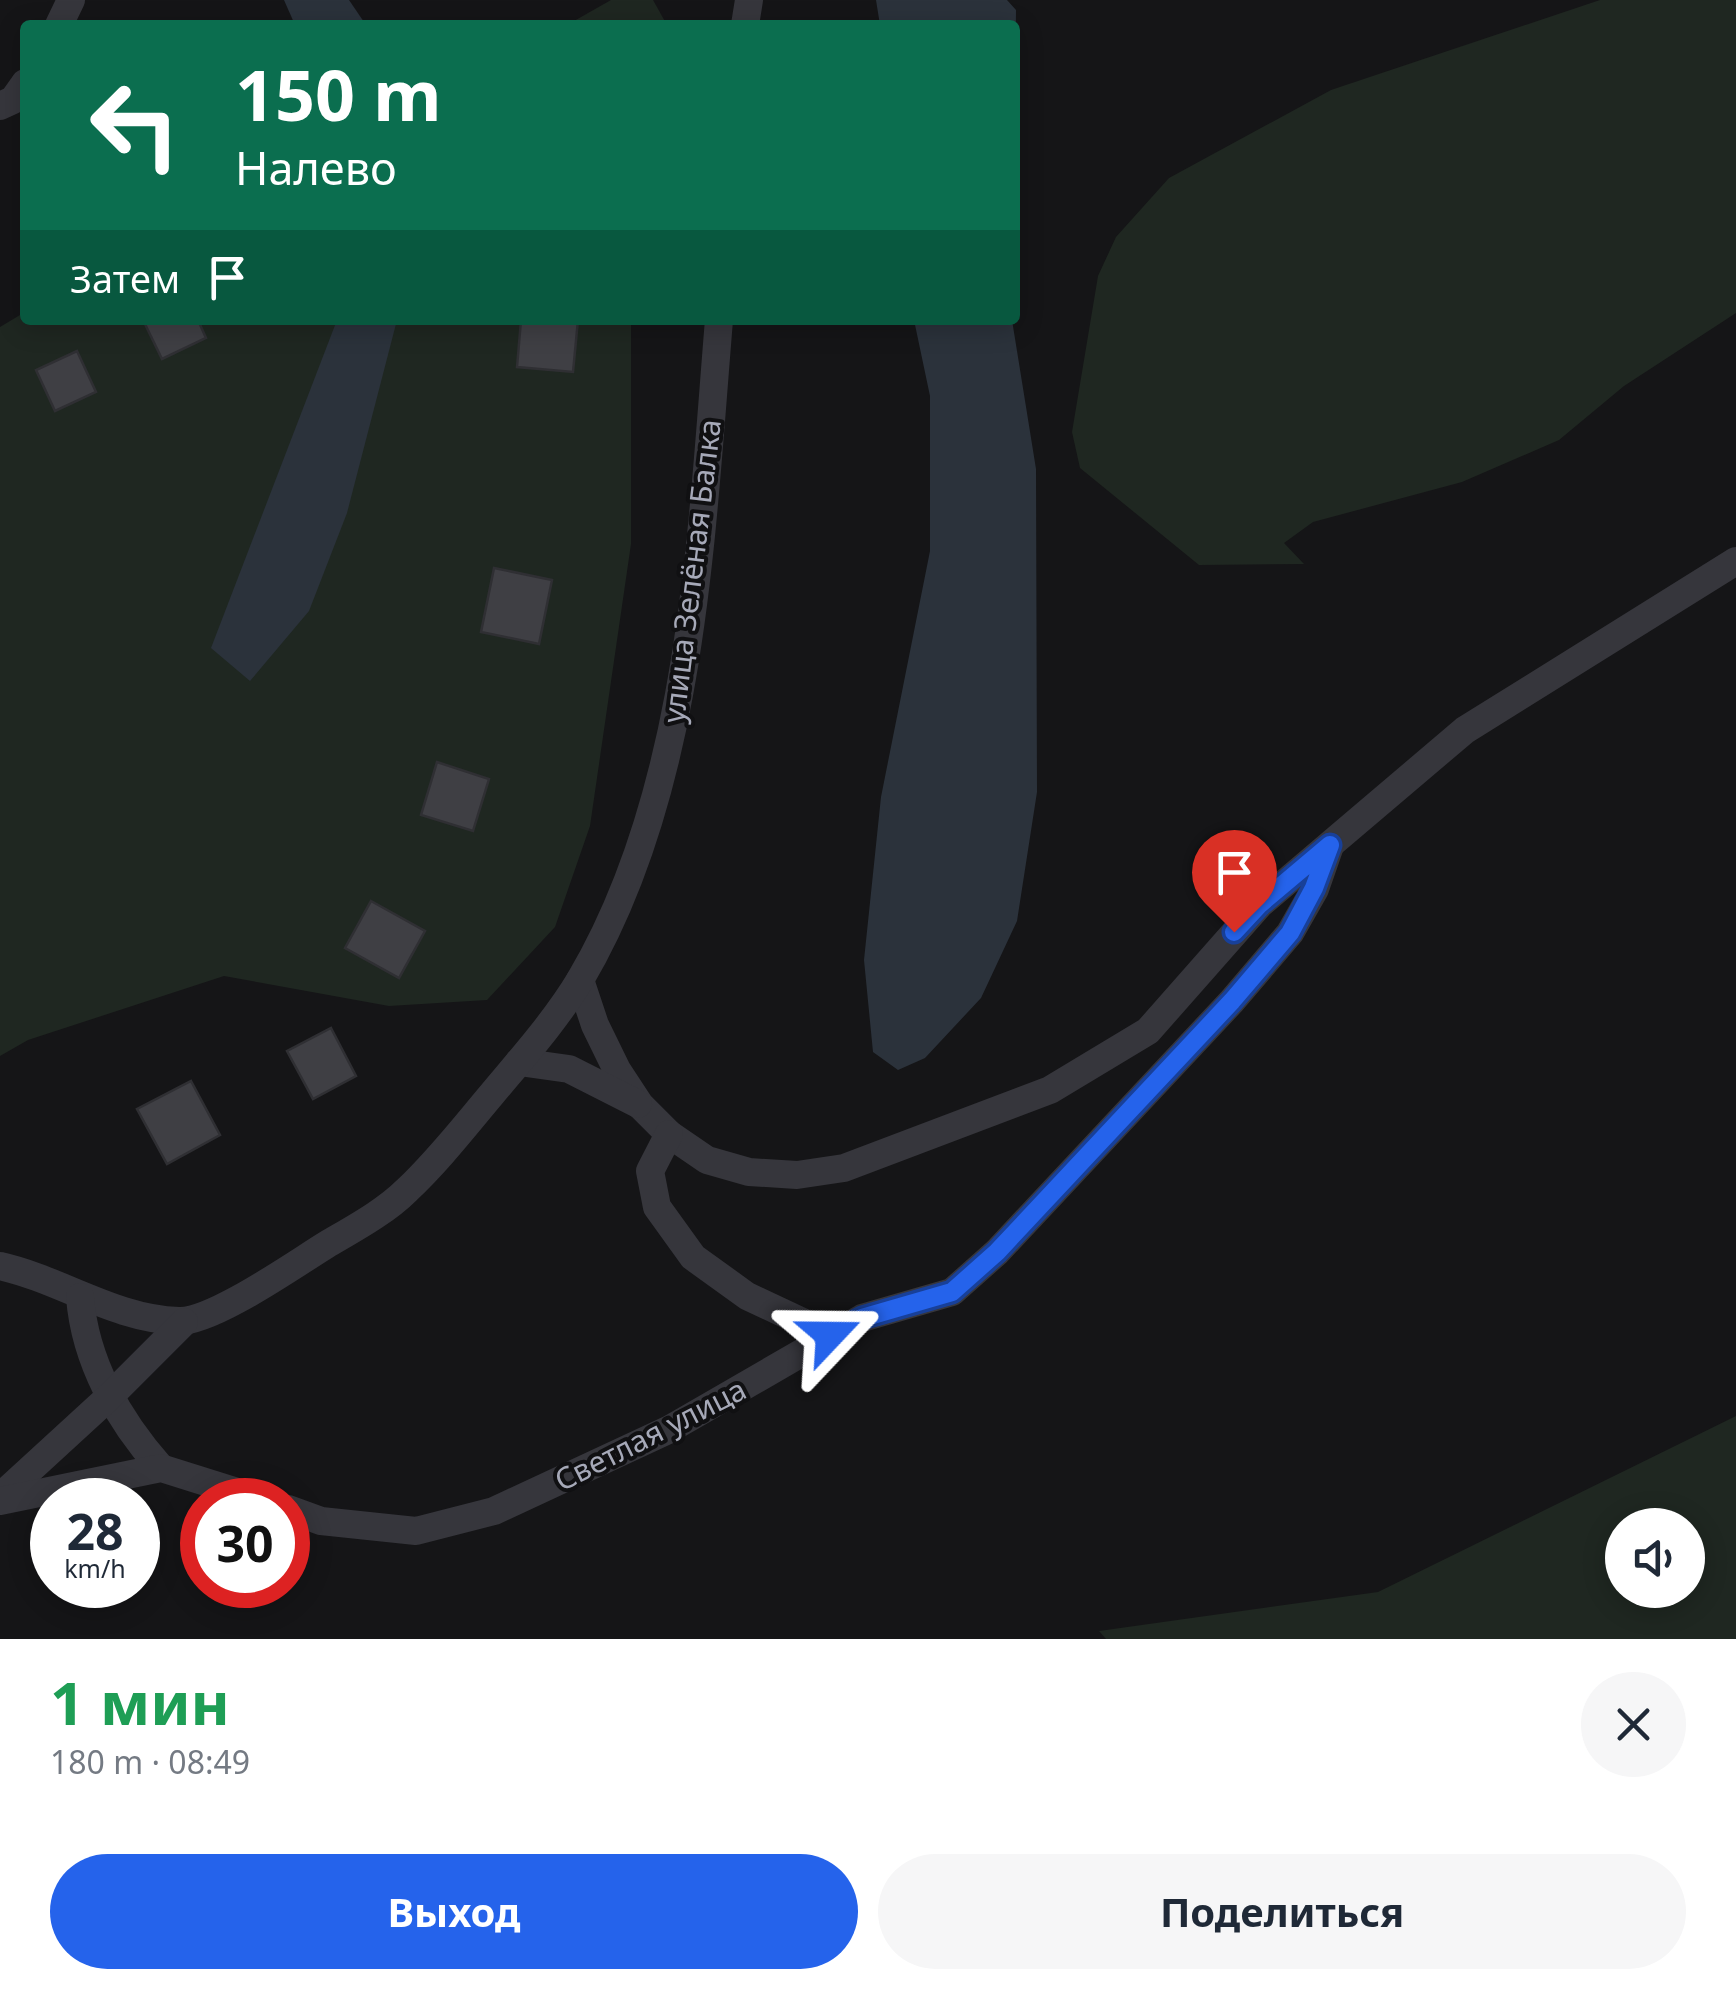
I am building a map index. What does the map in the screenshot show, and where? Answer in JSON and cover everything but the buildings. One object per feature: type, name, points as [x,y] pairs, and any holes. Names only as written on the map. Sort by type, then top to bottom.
[{"type":"street","points":[[0,106],[13,100],[20,90]]},
{"type":"street","name":"улица Зелёная Балка","points":[[184,1322],[243,1296],[405,1192],[519,1062],[580,980],[618,899],[652,810],[679,700],[699,558],[719,325]]},
{"type":"street","points":[[580,980],[595,1025],[640,1105],[669,1134],[708,1160],[749,1172],[797,1175],[844,1168],[1050,1090],[1148,1031],[1260,904],[1465,730],[1736,560]]},
{"type":"street","name":"Светлая улица","points":[[310,1517],[416,1530],[494,1511],[668,1430],[862,1318],[952,1292],[997,1252],[1232,1001],[1290,933],[1314,888],[1330,845]]},
{"type":"street","points":[[519,1062],[569,1069],[640,1105]]},
{"type":"street","points":[[669,1134],[650,1171],[657,1207],[693,1257],[747,1296],[830,1335]]},
{"type":"street","points":[[0,1266],[30,1273],[80,1297],[136,1316],[184,1322]]},
{"type":"street","points":[[80,1297],[82,1325],[109,1397],[128,1432],[161,1468]]},
{"type":"street","points":[[0,1499],[184,1322]]},
{"type":"street","points":[[0,1499],[161,1468],[193,1478]]},
{"type":"shaded area","points":[[284,0],[349,0],[363,20],[293,20]]},
{"type":"shaded area","points":[[611,0],[653,0],[664,20],[576,20]]},
{"type":"shaded area","points":[[876,0],[1007,0],[1016,10],[1016,20],[879,20]]},
{"type":"shaded area","points":[[1600,0],[1736,0],[1736,313],[1624,386],[1559,440],[1462,482],[1313,522],[1284,543],[1304,564],[1199,565],[1080,468],[1072,432],[1098,276],[1116,237],[1169,178],[1331,90]]},
{"type":"shaded area","points":[[20,315],[20,325],[631,325],[631,544],[590,826],[555,927],[487,1000],[389,1006],[224,976],[28,1040],[0,1056],[0,327]]},
{"type":"shaded area","points":[[335,325],[396,325],[347,513],[309,611],[250,681],[211,648]]},
{"type":"shaded area","points":[[915,325],[1013,325],[1036,469],[1037,792],[1017,921],[981,998],[925,1058],[898,1070],[873,1052],[864,960],[881,797],[930,551],[930,396]]},
{"type":"shaded area","points":[[1736,1416],[1736,1639],[1106,1639],[1099,1631],[1378,1592]]},
{"type":"route","points":[[830,1335],[862,1318],[894,1312],[952,1292],[997,1252],[1232,1001],[1290,933],[1314,888],[1330,845],[1260,904],[1234,932]]}]
